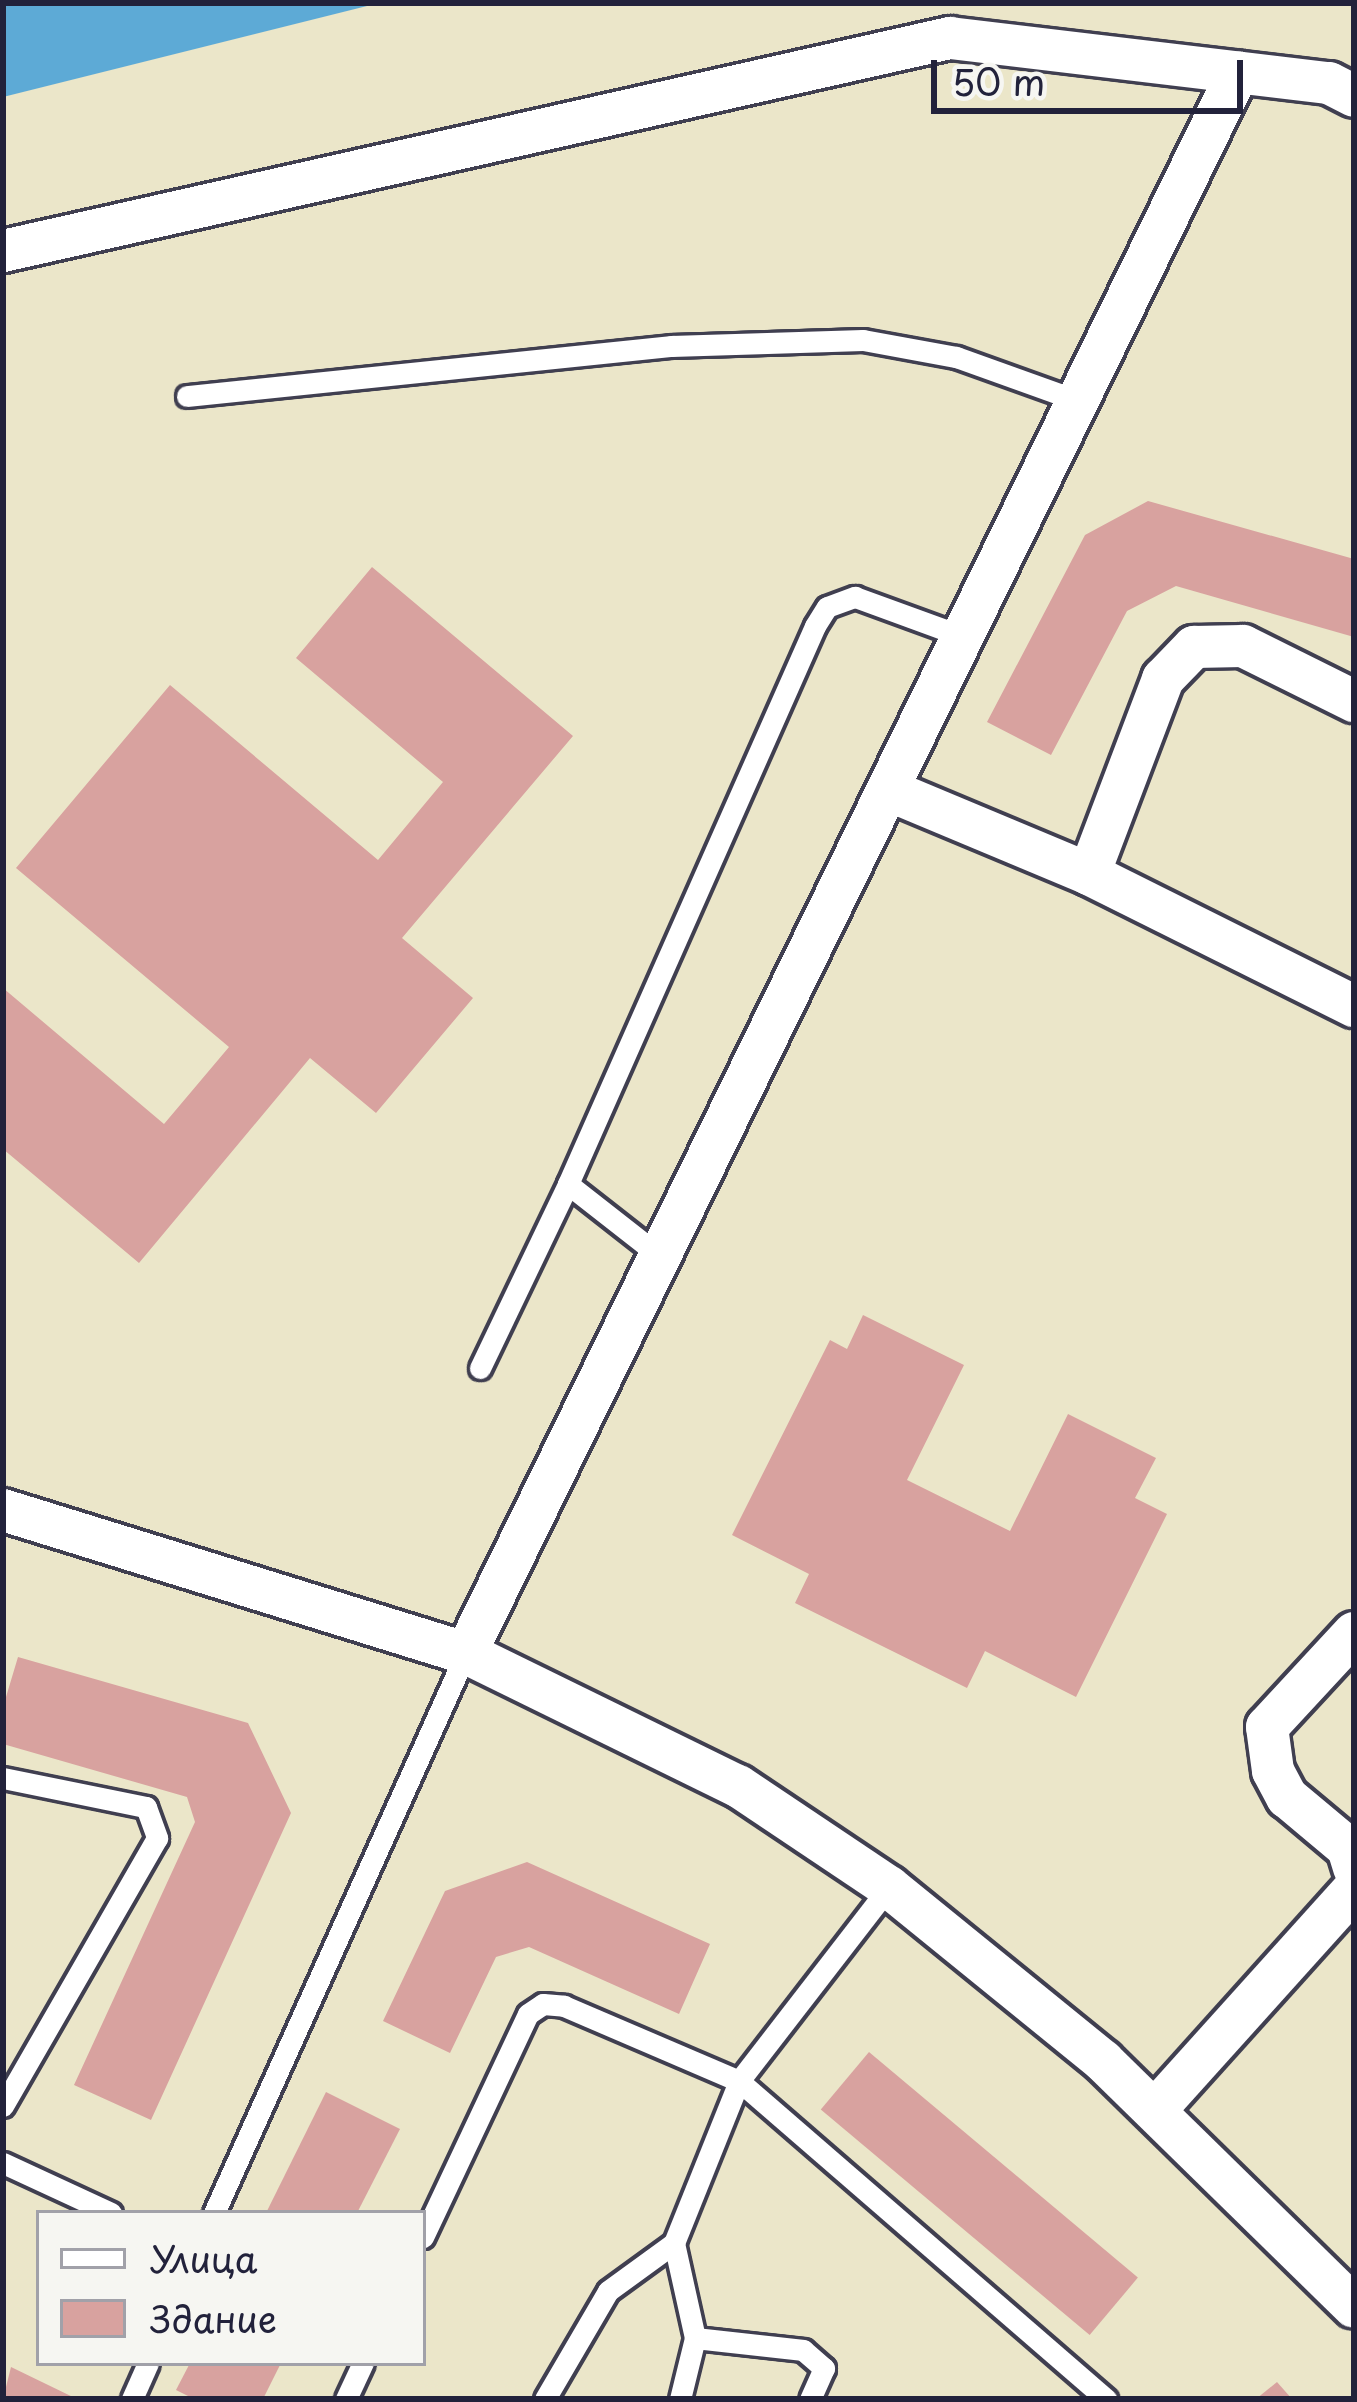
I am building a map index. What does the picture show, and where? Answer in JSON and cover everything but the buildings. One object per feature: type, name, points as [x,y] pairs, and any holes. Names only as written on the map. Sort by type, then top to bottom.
[{"type":"street","points":[[3,251],[950,38],[1329,82],[1354,96]]},
{"type":"street","points":[[466,1653],[656,1253],[892,792],[1076,400],[1238,72]]},
{"type":"street","points":[[1089,874],[1162,679],[1194,647],[1243,646],[1354,701]]},
{"type":"street","points":[[892,792],[1089,874],[1354,1006]]},
{"type":"street","points":[[5,1519],[466,1653],[738,1786],[889,1887],[1157,2108],[1354,2307]]},
{"type":"street","points":[[1354,1633],[1267,1727],[1273,1772],[1287,1797],[1348,1848],[1354,1868]]},
{"type":"street","points":[[1157,2108],[1354,1889]]},
{"type":"lane","points":[[187,396],[670,346],[863,340],[956,357],[1076,400]]},
{"type":"lane","points":[[479,1368],[568,1184],[827,607],[855,597],[965,637]]},
{"type":"lane","points":[[568,1184],[656,1253]]},
{"type":"lane","points":[[215,2210],[466,1653]]},
{"type":"lane","points":[[3,1778],[146,1807],[157,1838],[3,2106]]},
{"type":"lane","points":[[545,2399],[608,2291],[674,2243],[739,2080],[889,1887]]},
{"type":"lane","points":[[426,2231],[528,2014],[543,2004],[739,2080],[1106,2399]]},
{"type":"lane","points":[[3,2163],[105,2210]]},
{"type":"lane","points":[[674,2243],[694,2338],[680,2399]]},
{"type":"lane","points":[[694,2338],[803,2350],[824,2368],[810,2399]]},
{"type":"lane","points":[[132,2399],[147,2366]]},
{"type":"lane","points":[[346,2399],[362,2366]]},
{"type":"water","points":[[3,3],[379,3],[3,97]]}]
